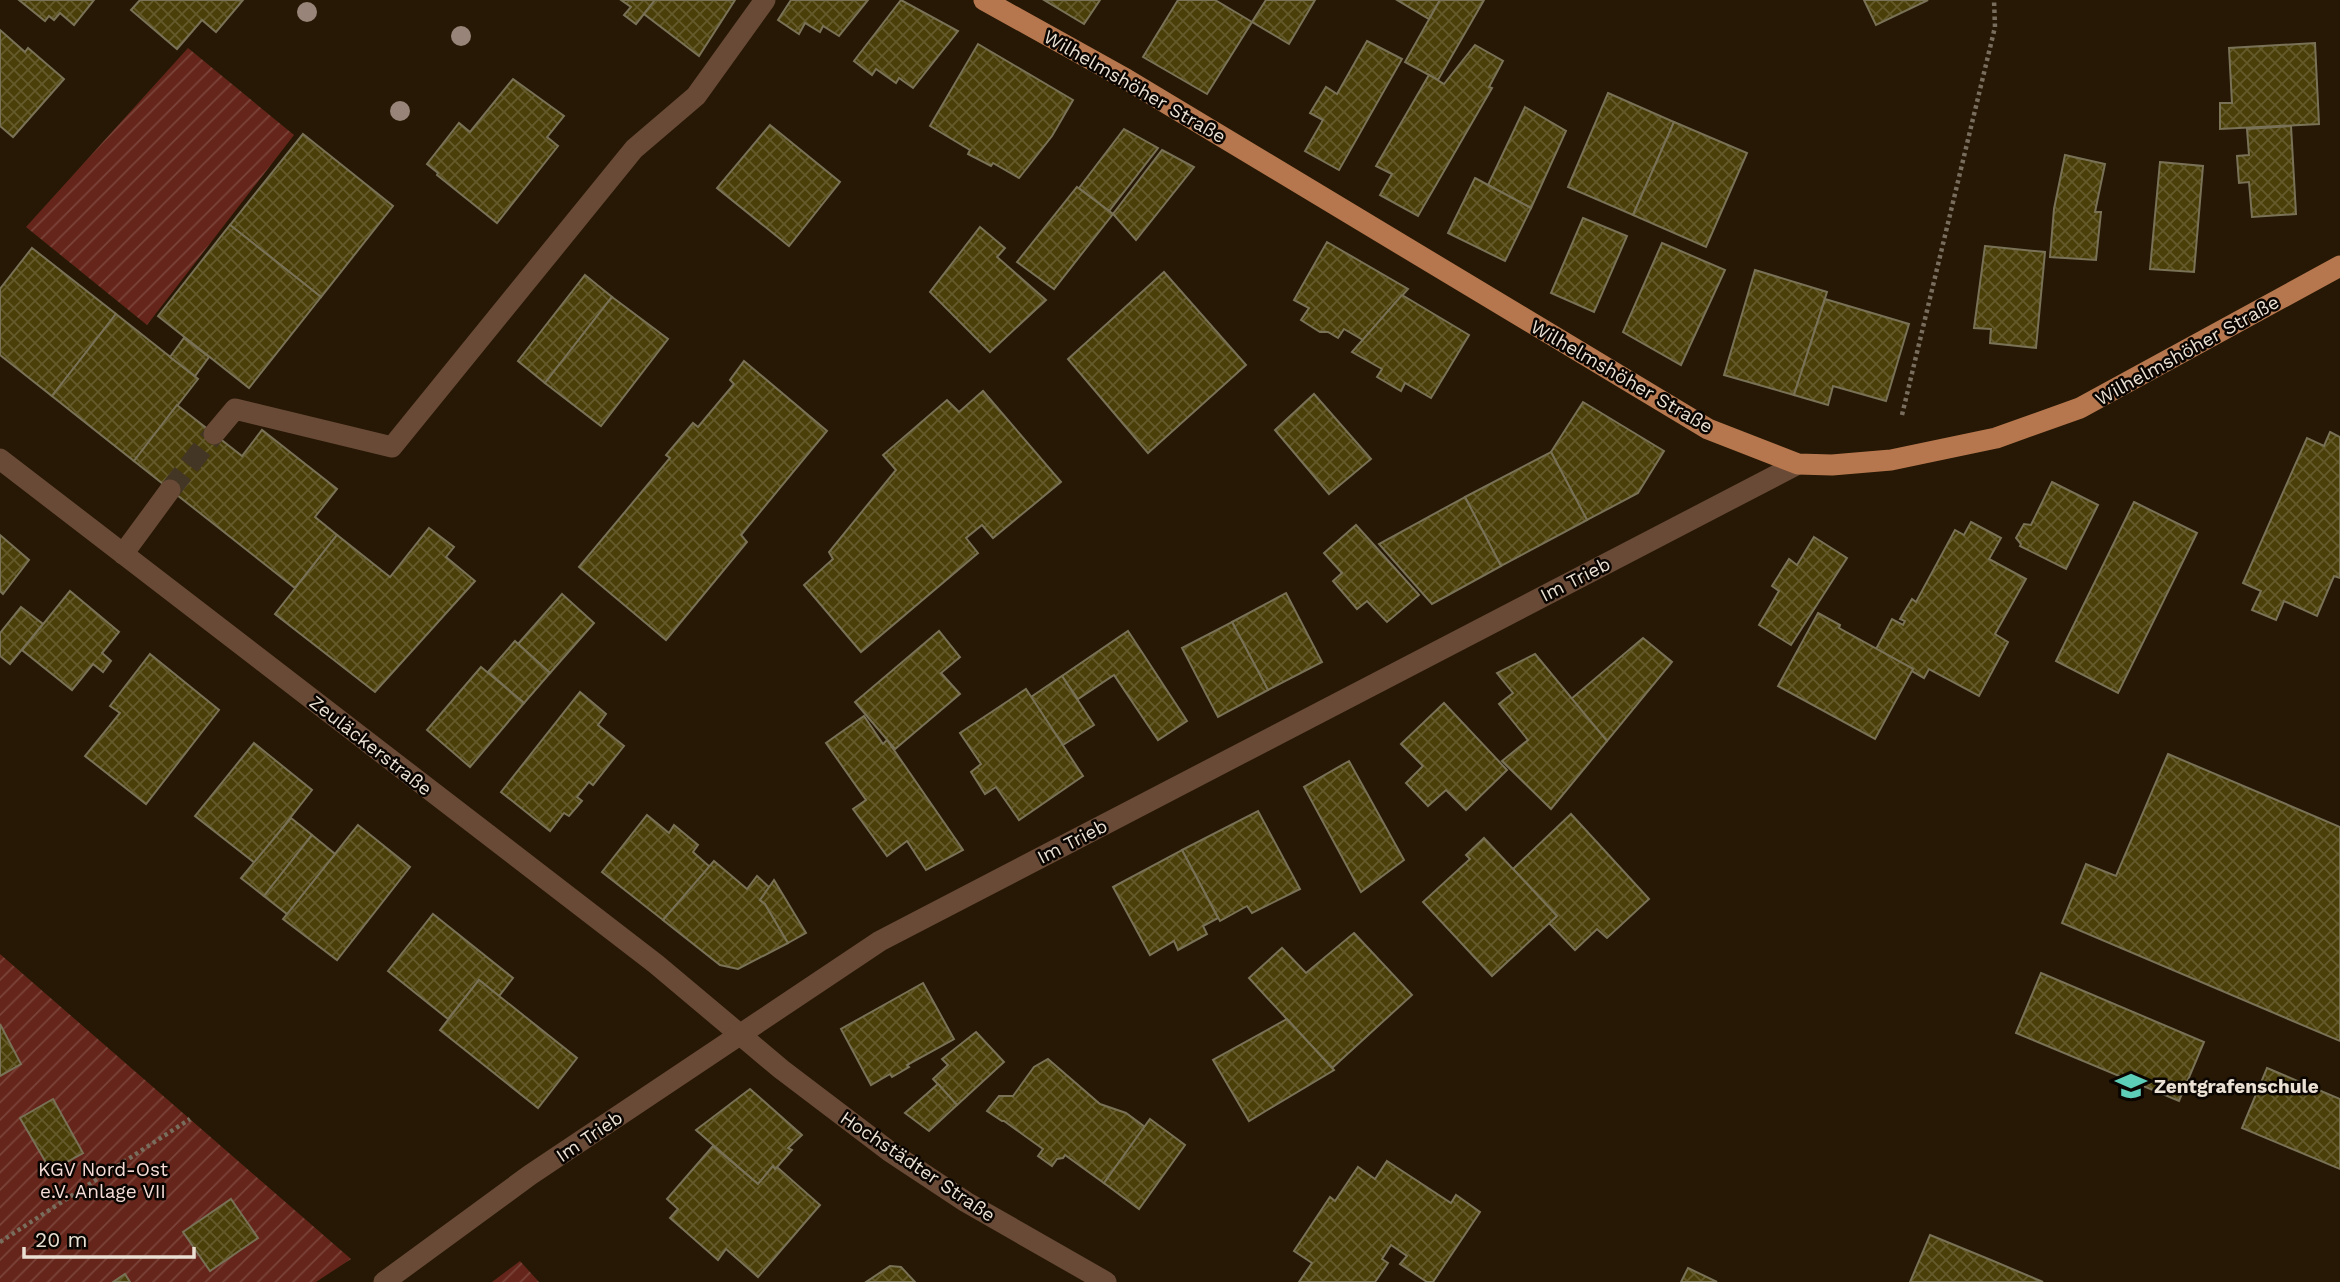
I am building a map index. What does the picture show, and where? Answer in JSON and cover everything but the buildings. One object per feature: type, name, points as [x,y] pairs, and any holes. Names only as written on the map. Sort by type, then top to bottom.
[{"type":"main road","name":"Wilhelmshöher Straße","points":[[984,0],[1126,79],[1708,429],[1798,464],[1832,465],[1891,460],[1996,438],[2080,408],[2340,266]]},
{"type":"street","points":[[214,434],[235,409],[392,447],[634,149],[696,96],[765,0]]},
{"type":"street","name":"Zeuläckerstraße","points":[[0,459],[656,964],[740,1034]]},
{"type":"street","name":"Im Trieb","points":[[384,1282],[530,1175],[880,941],[1798,464]]},
{"type":"street","points":[[123,554],[170,490]]},
{"type":"street","name":"Hochstädter Straße","points":[[740,1034],[781,1069],[889,1151],[967,1202],[1106,1282]]},
{"type":"path","points":[[1891,460],[1996,27],[1994,0]]},
{"type":"path","points":[[0,1242],[190,1119]]},
{"type":"green space","points":[[188,48],[294,135],[147,325],[26,227]]},
{"type":"green space","name":"KGV Nord-Ost e.V. Anlage VII","points":[[0,954],[351,1259],[316,1282],[0,1282]]},
{"type":"green space","points":[[520,1261],[539,1282],[492,1282]]},
{"type":"tunnel","points":[[170,490],[214,434]]},
{"type":"place","name":"Zentgrafenschule","points":[[2131,1086]]}]
